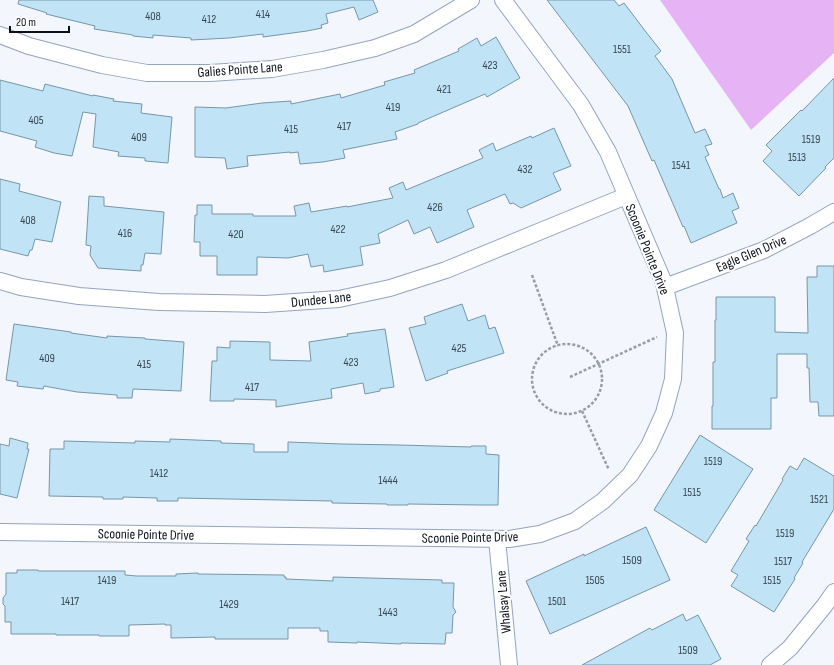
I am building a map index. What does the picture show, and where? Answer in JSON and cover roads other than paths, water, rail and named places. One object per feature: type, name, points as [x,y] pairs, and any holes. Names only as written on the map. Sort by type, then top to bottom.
[{"type":"street","name":"Galies Pointe Lane","points":[[0,35],[29,46],[102,65],[146,73],[210,73],[272,69],[323,60],[375,48],[414,34],[471,0]]},
{"type":"street","name":"Scoonie Pointe Drive","points":[[0,532],[509,539],[540,534],[575,521],[603,501],[630,475],[649,446],[664,412],[673,379],[675,333],[665,287],[608,152],[580,105],[503,0]]},
{"type":"street","name":"Dundee Lane","points":[[0,281],[21,287],[79,296],[159,302],[265,304],[339,299],[390,288],[446,270],[626,196]]},
{"type":"street","name":"Eagle Glen Drive","points":[[665,287],[764,250],[834,212]]},
{"type":"street","name":"Whalsay Lane","points":[[497,539],[509,665]]},
{"type":"street","points":[[770,665],[790,648],[834,592]]}]
